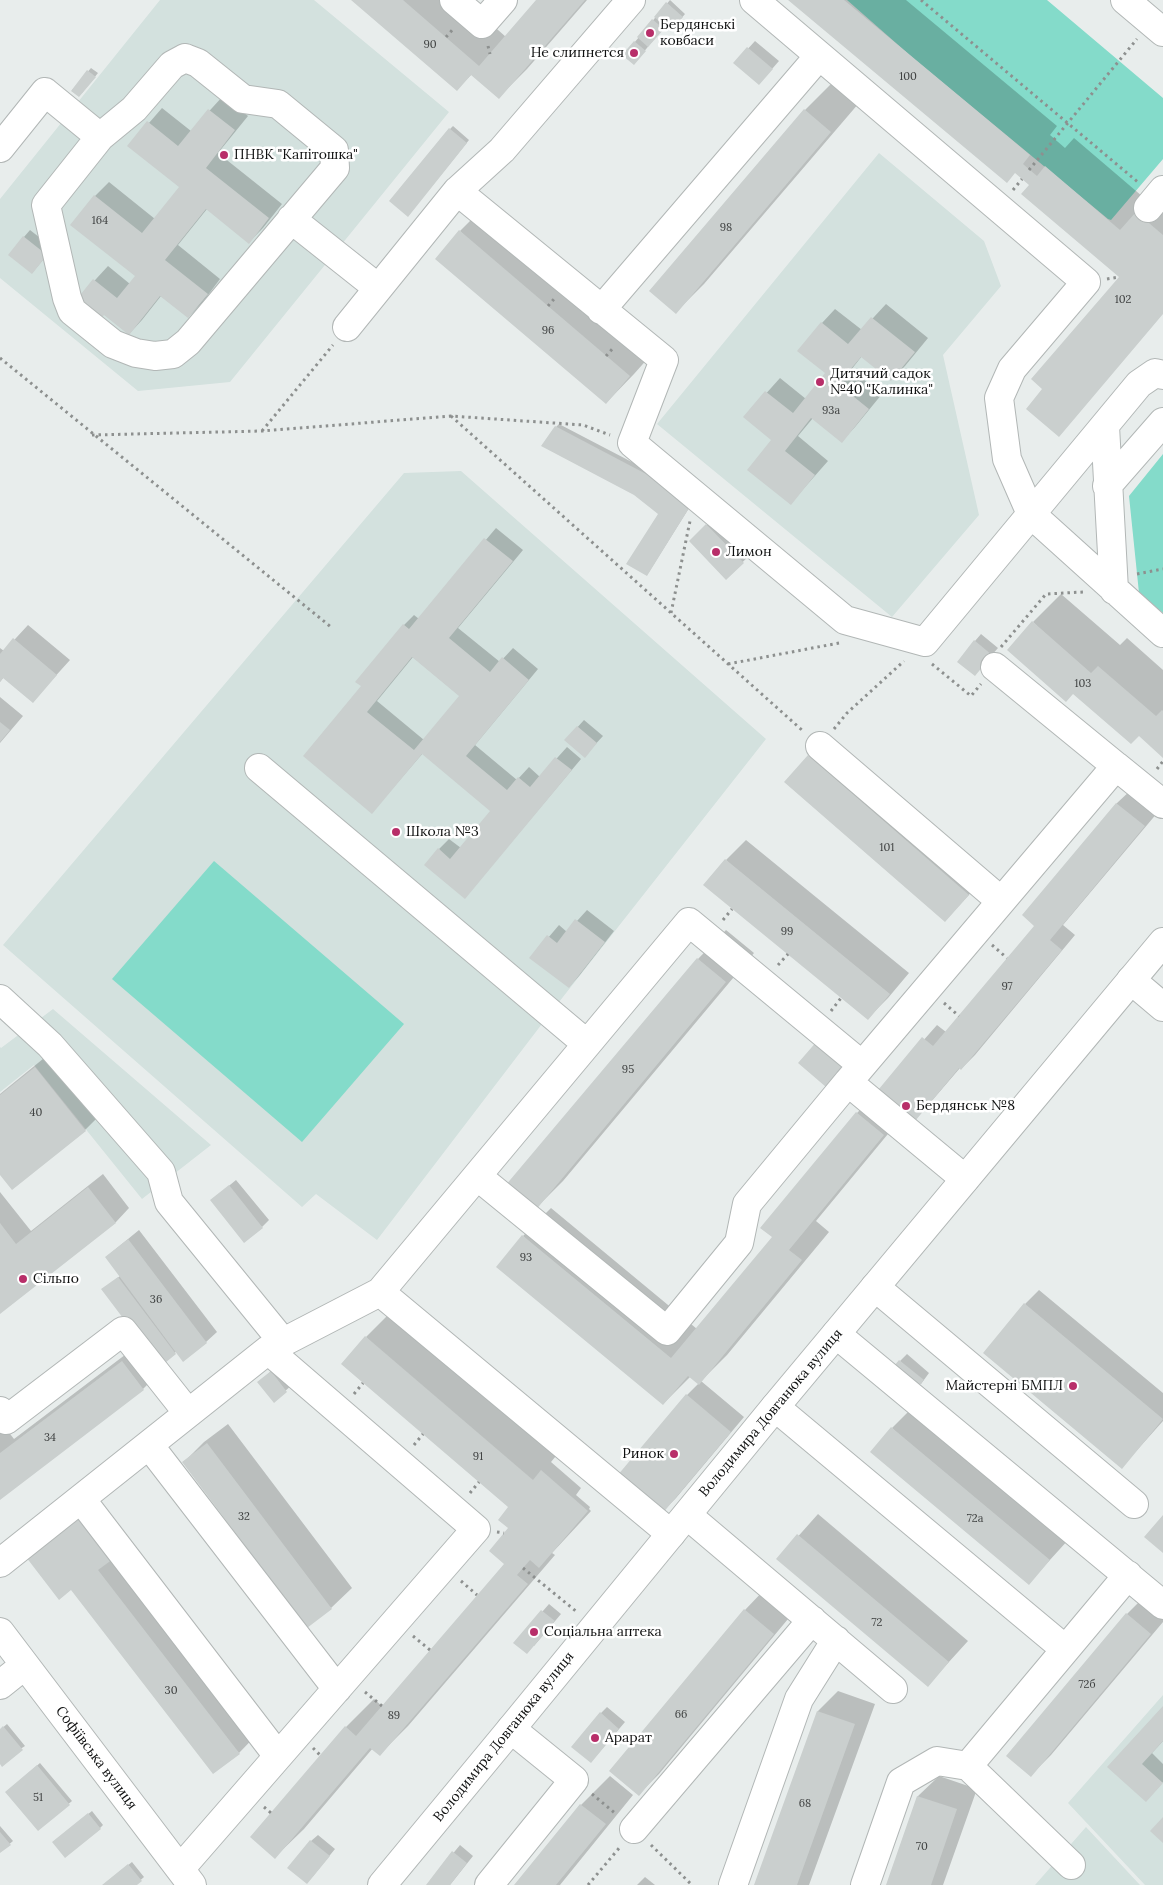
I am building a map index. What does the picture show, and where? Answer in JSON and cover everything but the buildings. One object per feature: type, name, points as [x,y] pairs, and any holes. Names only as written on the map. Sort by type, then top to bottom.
[{"type":"main road","points":[[454,0],[482,24],[503,0]]},
{"type":"main road","points":[[347,327],[457,191],[502,150],[631,0]]},
{"type":"main road","points":[[754,0],[1086,282],[1012,369],[999,398],[1007,459],[1031,514],[1163,633]]},
{"type":"main road","points":[[1125,0],[1157,27]]},
{"type":"main road","points":[[602,310],[819,56]]},
{"type":"main road","points":[[185,58],[198,63],[243,99],[278,104],[334,150],[334,168],[188,342],[173,354],[154,356],[113,344],[72,311],[67,298],[46,205],[100,137],[134,109],[172,65],[185,58]]},
{"type":"main road","points":[[0,148],[45,92],[100,137]]},
{"type":"main road","points":[[457,191],[664,360],[632,443],[845,620],[925,642],[1140,384],[1155,374],[1163,375]]},
{"type":"main road","points":[[291,219],[378,288]]},
{"type":"main road","points":[[1107,486],[1163,422]]},
{"type":"main road","points":[[1105,426],[1114,590]]},
{"type":"main road","points":[[995,667],[1163,804]]},
{"type":"main road","points":[[820,746],[1001,901]]},
{"type":"main road","points":[[477,1176],[667,1331],[739,1243],[747,1204],[1116,766]]},
{"type":"main road","points":[[260,768],[587,1044]]},
{"type":"main road","points":[[0,1563],[188,1413],[276,1346],[380,1292],[689,922],[855,1074],[965,1179]]},
{"type":"main road","name":"Володимира Довганюка вулиця","points":[[382,1885],[775,1407],[1163,942]]},
{"type":"main road","points":[[1132,980],[1163,1007]]},
{"type":"main road","points":[[0,999],[50,1045],[161,1172],[170,1202],[276,1346],[476,1529],[278,1756],[186,1877]]},
{"type":"main road","points":[[875,1287],[1134,1504]]},
{"type":"main road","points":[[380,1292],[679,1524],[812,1620],[893,1689]]},
{"type":"main road","points":[[0,1411],[6,1420],[123,1331],[188,1413]]},
{"type":"main road","points":[[836,1334],[1163,1605]]},
{"type":"main road","points":[[775,1407],[1066,1649]]},
{"type":"main road","points":[[149,1445],[337,1689]]},
{"type":"main road","points":[[81,1499],[278,1756]]},
{"type":"main road","points":[[968,1766],[1128,1575]]},
{"type":"main road","points":[[634,1829],[812,1620]]},
{"type":"main road","name":"Софіївська вулиця","points":[[0,1632],[186,1877]]},
{"type":"main road","points":[[733,1885],[800,1699],[836,1640]]},
{"type":"main road","points":[[0,1685],[25,1665]]},
{"type":"main road","points":[[489,1885],[574,1780],[511,1729]]},
{"type":"main road","points":[[865,1885],[902,1782],[937,1761],[968,1766],[1072,1865]]},
{"type":"path","points":[[921,0],[1156,199]]},
{"type":"path","points":[[1029,170],[1068,123],[1157,27]]},
{"type":"path","points":[[262,431],[347,327]]},
{"type":"path","points":[[0,358],[330,628]]},
{"type":"path","points":[[92,435],[262,431],[451,416],[583,425],[632,443]]},
{"type":"path","points":[[451,416],[820,746],[847,713],[925,642],[931,663],[971,696],[995,667],[998,650],[1046,594],[1114,590]]},
{"type":"path","points":[[671,613],[695,495]]},
{"type":"path","points":[[728,664],[844,642]]},
{"type":"path","points":[[523,1568],[595,1627]]},
{"type":"path","points":[[588,1885],[634,1829]]},
{"type":"shaded area","name":"ПНВК \"Капітошка\"","points":[[160,0],[314,0],[449,112],[230,382],[138,391],[0,278],[0,199]]},
{"type":"shaded area","name":"Дитячий садок №40 \"Калинка\"","points":[[879,153],[984,241],[1001,286],[943,355],[979,515],[892,617],[657,424]]},
{"type":"shaded area","name":"Школа №3","points":[[461,471],[766,739],[548,1016],[377,1240],[316,1194],[302,1207],[3,945],[404,473]]},
{"type":"shaded area","points":[[53,1009],[211,1145],[142,1199],[34,1065],[0,1092],[0,1047]]},
{"type":"shaded area","points":[[1163,1695],[1163,1885],[1145,1885],[1068,1803]]},
{"type":"shaded area","points":[[1086,1827],[1140,1885],[1035,1885]]},
{"type":"green space","points":[[847,0],[1047,0],[1163,98],[1163,159],[1111,220],[1108,219],[913,58]]},
{"type":"green space","points":[[1163,454],[1163,613],[1139,593],[1129,496]]},
{"type":"green space","points":[[214,861],[404,1024],[302,1142],[112,979]]},
{"type":"place","name":"Бердянські ковбаси","points":[[650,33]]},
{"type":"place","name":"Не слипнется","points":[[634,53]]},
{"type":"place","name":"ПНВК \"Капітошка\"","points":[[224,155]]},
{"type":"place","name":"Дитячий садок №40 \"Калинка\"","points":[[820,382]]},
{"type":"place","name":"Лимон","points":[[716,552]]},
{"type":"place","name":"Школа №3","points":[[396,832]]},
{"type":"place","name":"Бердянськ №8","points":[[906,1106]]},
{"type":"place","name":"Сільпо","points":[[23,1279]]},
{"type":"place","name":"Майстерні БМПЛ","points":[[1073,1386]]},
{"type":"place","name":"Ринок","points":[[674,1454]]},
{"type":"place","name":"Соціальна аптека","points":[[534,1632]]},
{"type":"place","name":"Арарат","points":[[595,1738]]}]
